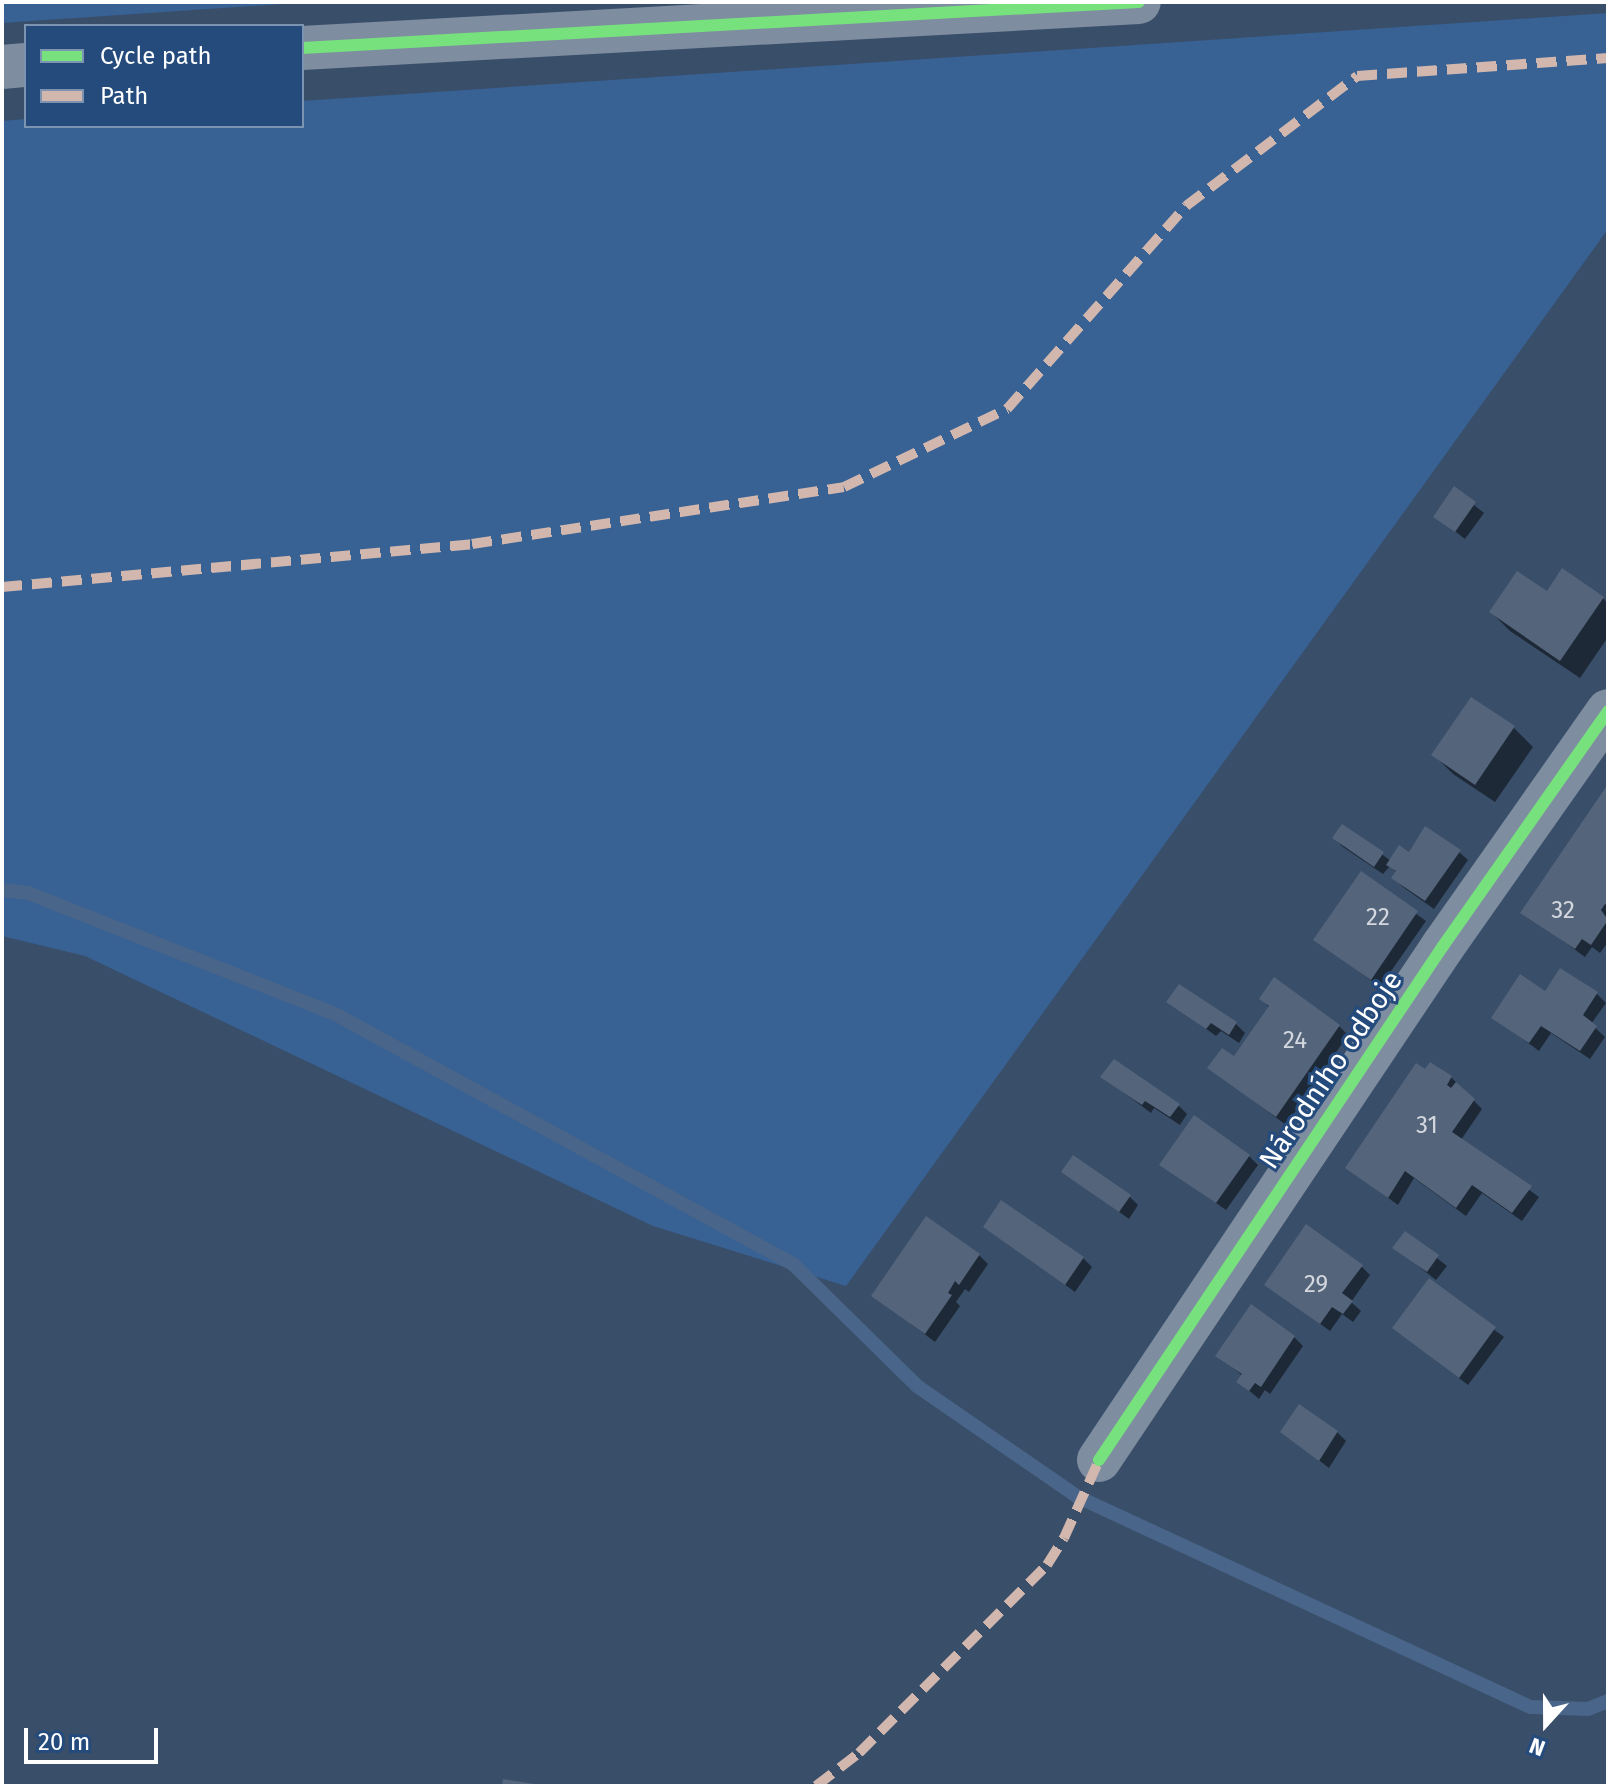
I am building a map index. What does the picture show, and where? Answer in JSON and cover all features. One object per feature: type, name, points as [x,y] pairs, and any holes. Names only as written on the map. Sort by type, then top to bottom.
[{"type":"street","points":[[304,48],[1139,2]]},
{"type":"street","points":[[2,67],[24,65]]},
{"type":"street","name":"Národního odboje","points":[[1099,1460],[1443,946],[1608,711]]},
{"type":"shaded area","points":[[2,2],[313,2],[2,23]]},
{"type":"shaded area","points":[[1608,13],[1608,229],[846,1286],[653,1226],[85,956],[2,936],[2,121],[24,119],[24,128],[304,128],[304,101]]},
{"type":"building","points":[[1454,486],[1476,502],[1455,532],[1433,517]]},
{"type":"building","points":[[1562,568],[1604,597],[1560,661],[1489,612],[1517,571],[1547,591]]},
{"type":"building","points":[[1471,697],[1515,726],[1475,785],[1431,755]]},
{"type":"building","points":[[1608,784],[1608,906],[1605,904],[1601,910],[1608,920],[1591,945],[1582,939],[1575,949],[1520,913]]},
{"type":"building","points":[[1342,824],[1384,852],[1374,867],[1332,838]]},
{"type":"building","points":[[1425,826],[1461,850],[1425,901],[1391,878],[1396,871],[1386,865],[1399,845],[1409,852]]},
{"type":"building","points":[[1361,871],[1418,911],[1371,980],[1313,940]]},
{"type":"building","points":[[1560,968],[1598,992],[1583,1015],[1597,1026],[1580,1051],[1541,1026],[1529,1043],[1491,1018],[1520,974],[1545,991]]},
{"type":"building","points":[[1274,977],[1340,1025],[1276,1117],[1207,1068],[1222,1048],[1234,1056],[1269,1006],[1259,999]]},
{"type":"building","points":[[1179,984],[1237,1022],[1229,1035],[1211,1023],[1206,1029],[1166,1002]]},
{"type":"building","points":[[1114,1059],[1180,1104],[1170,1117],[1145,1101],[1142,1105],[1100,1077]]},
{"type":"building","points":[[1430,1062],[1452,1076],[1447,1085],[1451,1088],[1456,1082],[1475,1099],[1452,1132],[1532,1186],[1512,1213],[1472,1185],[1456,1208],[1405,1171],[1388,1198],[1345,1168],[1416,1063],[1425,1069]]},
{"type":"building","points":[[1194,1115],[1250,1155],[1216,1203],[1159,1165]]},
{"type":"building","points":[[1073,1155],[1131,1195],[1119,1212],[1061,1172]]},
{"type":"building","points":[[1001,1200],[1084,1257],[1065,1285],[983,1227]]},
{"type":"building","points":[[926,1216],[980,1254],[959,1285],[955,1281],[948,1293],[952,1295],[925,1334],[871,1296]]},
{"type":"building","points":[[1306,1224],[1363,1265],[1342,1293],[1353,1301],[1343,1314],[1332,1307],[1320,1324],[1264,1285]]},
{"type":"building","points":[[1405,1231],[1439,1255],[1427,1272],[1392,1248]]},
{"type":"building","points":[[1429,1278],[1496,1327],[1459,1378],[1392,1328]]},
{"type":"building","points":[[1251,1304],[1295,1336],[1261,1387],[1255,1383],[1249,1391],[1236,1382],[1242,1374],[1215,1356]]},
{"type":"building","points":[[1299,1404],[1338,1431],[1319,1461],[1280,1432]]},
{"type":"building","points":[[503,1779],[534,1784],[534,1786],[502,1786]]},
{"type":"waterway","points":[[2,890],[28,893],[337,1015],[793,1264],[917,1386],[1078,1497],[1531,1707],[1588,1709],[1608,1701]]},
{"type":"marked path","points":[[2,587],[472,544],[844,487],[1007,409],[1186,206],[1357,76],[1608,58]]},
{"type":"marked path","points":[[816,1786],[859,1753],[1047,1565],[1064,1538],[1099,1460]]},
{"type":"cycle path","points":[[304,48],[1139,2]]},
{"type":"cycle path","points":[[1099,1460],[1443,946],[1608,711]]}]
